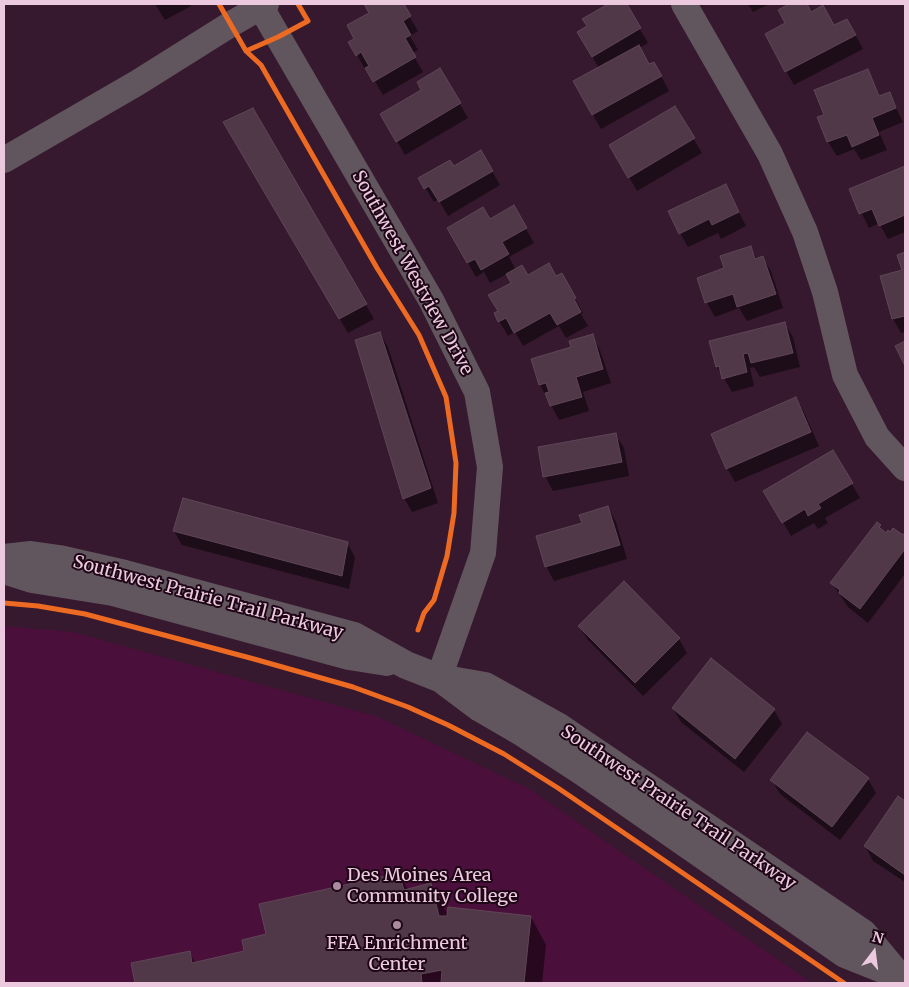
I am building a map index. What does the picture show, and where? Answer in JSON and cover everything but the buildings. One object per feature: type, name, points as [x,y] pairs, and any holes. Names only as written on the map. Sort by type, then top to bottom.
[{"type":"street","points":[[684,4],[770,154],[805,232],[825,292],[845,376],[877,437],[905,468]]},
{"type":"street","points":[[4,160],[137,83],[262,5]]},
{"type":"street","name":"Southwest Westview Drive","points":[[262,5],[431,300],[477,392],[490,468],[483,553],[439,678]]},
{"type":"street","name":"Southwest Prairie Trail Parkway","points":[[4,558],[31,555],[125,574],[354,636],[406,665],[439,678],[485,686],[559,727],[863,932],[901,978]]},
{"type":"street","name":"Southwest Prairie Trail Parkway","points":[[4,570],[32,579],[113,592],[349,656],[406,665]]},
{"type":"shaded area","name":"Des Moines Area Community College","points":[[4,626],[73,632],[378,717],[529,789],[812,983],[4,983]]},
{"type":"cycle path","points":[[219,4],[246,51],[308,21],[298,4]]},
{"type":"cycle path","points":[[246,51],[261,65],[377,268],[419,335],[446,397],[456,463],[454,513],[447,556],[434,600],[424,613],[418,630]]},
{"type":"cycle path","points":[[4,603],[38,606],[85,614],[254,659],[353,687],[408,707],[448,725],[504,754],[558,788],[844,983]]},
{"type":"place","name":"Des Moines Area Community College","points":[[337,886]]},
{"type":"place","name":"FFA Enrichment Center","points":[[397,925]]}]
